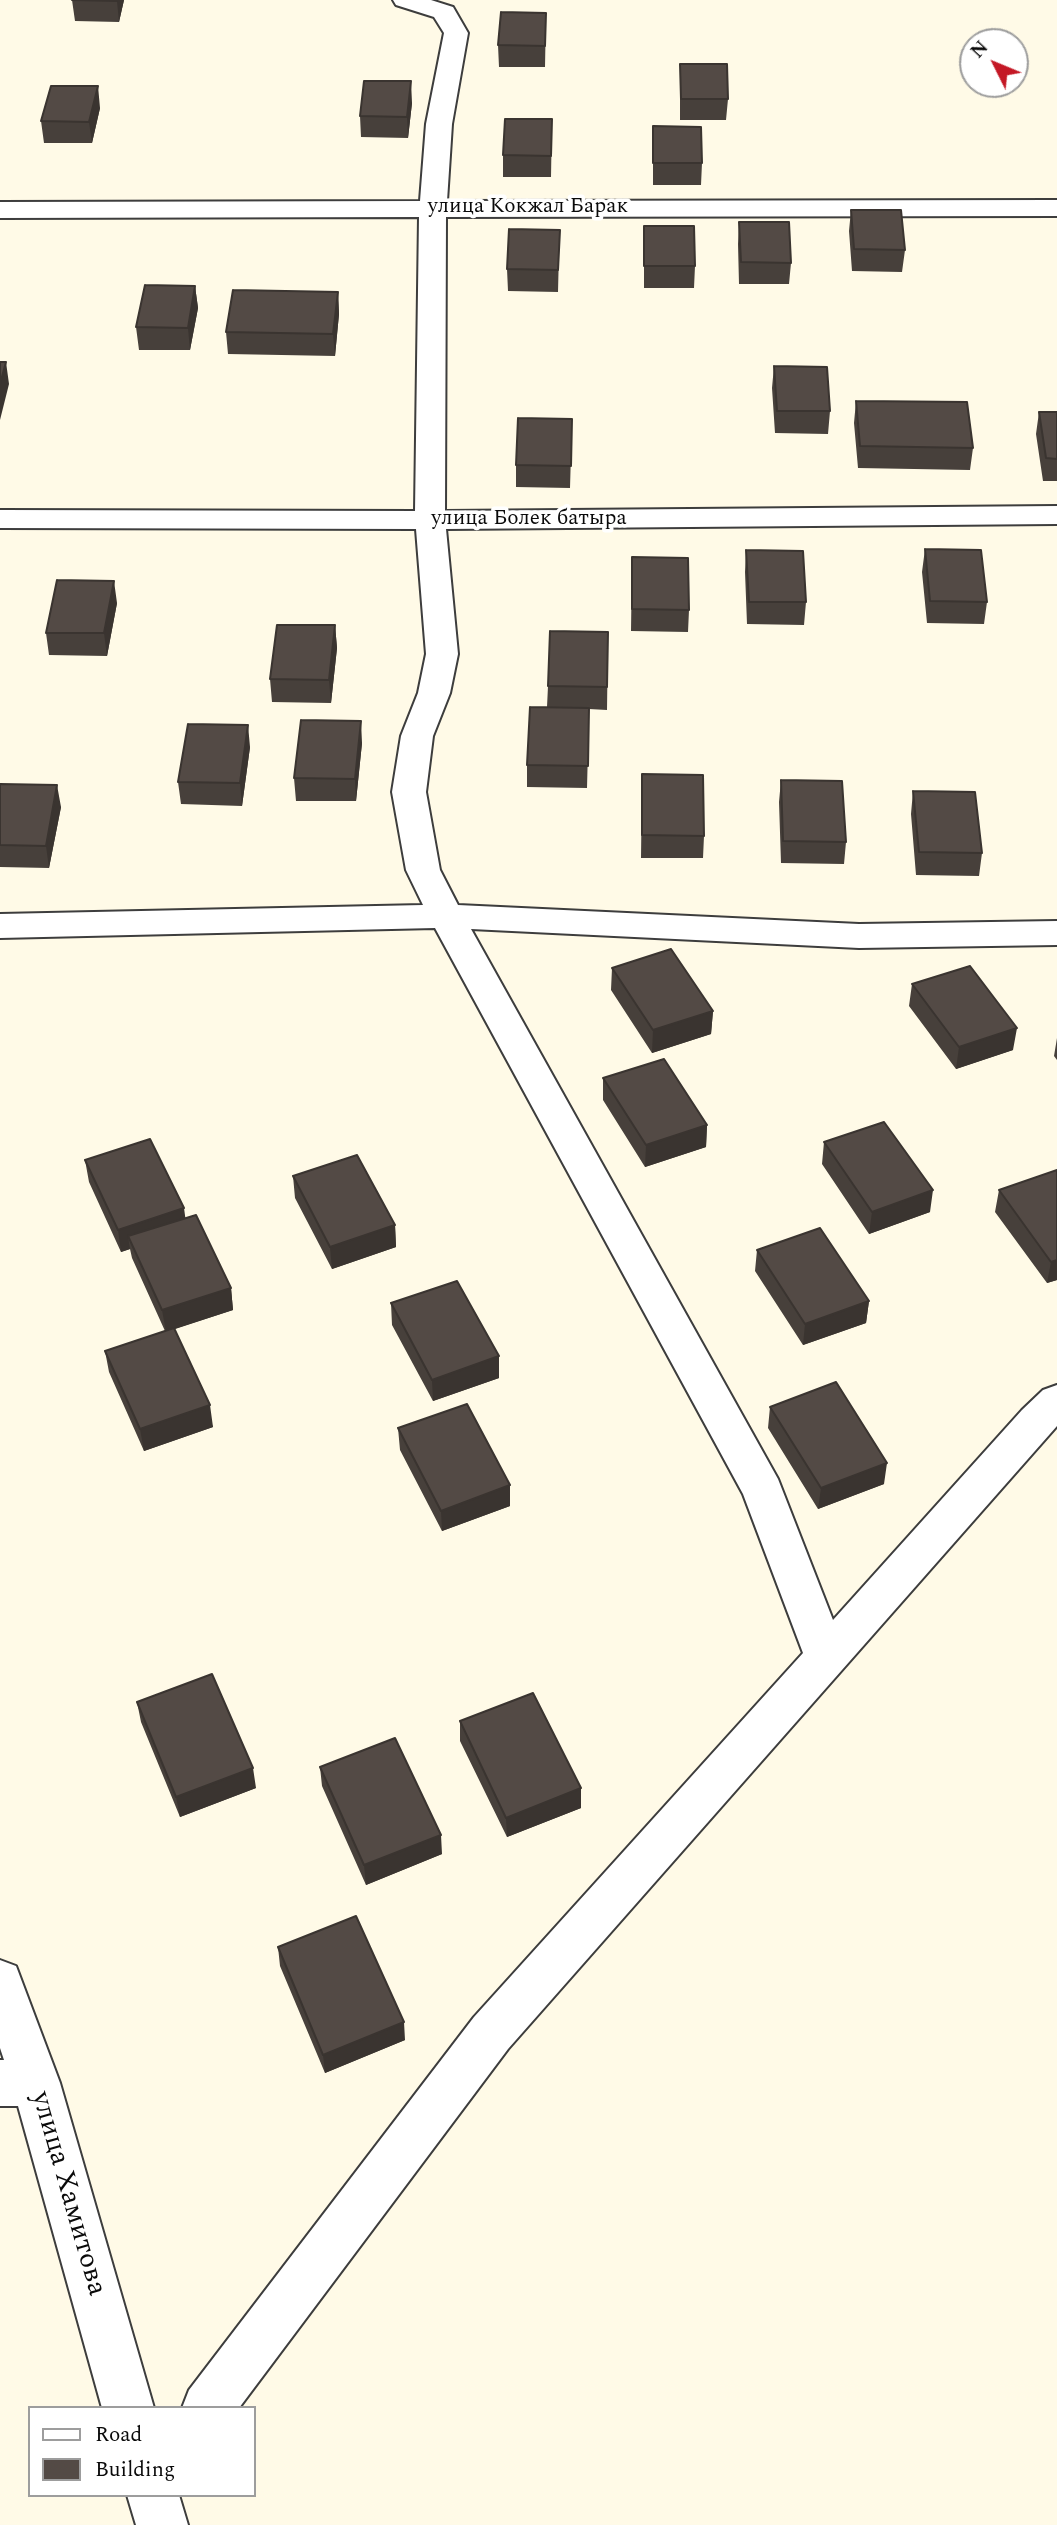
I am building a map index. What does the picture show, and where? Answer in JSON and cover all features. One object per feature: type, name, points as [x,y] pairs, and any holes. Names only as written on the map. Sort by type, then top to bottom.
[{"type":"street","points":[[405,0],[444,12],[456,33],[439,124],[433,208],[430,520],[442,654],[434,694],[417,736],[409,792],[424,870],[446,916],[763,1491],[826,1658]]},
{"type":"street","name":"улица Кокжал Барак","points":[[0,210],[1057,208]]},
{"type":"street","name":"улица Болек батыра","points":[[0,519],[430,520],[1057,515]]},
{"type":"street","points":[[0,926],[446,916],[859,936],[1057,933]]},
{"type":"street","points":[[209,2406],[491,2033],[1036,1421],[1057,1401]]},
{"type":"street","name":"улица Хамитова","points":[[0,1982],[18,2083],[127,2406]]},
{"type":"street","points":[[154,2497],[162,2525]]},
{"type":"building","points":[[501,12],[546,13],[545,46],[498,45]]},
{"type":"building","points":[[680,64],[727,64],[728,99],[681,99]]},
{"type":"building","points":[[364,81],[411,81],[407,117],[360,116]]},
{"type":"building","points":[[51,86],[98,86],[89,122],[41,121]]},
{"type":"building","points":[[505,119],[552,119],[551,156],[503,155]]},
{"type":"building","points":[[653,126],[701,127],[702,163],[653,163]]},
{"type":"building","points":[[851,210],[901,210],[905,250],[854,249]]},
{"type":"building","points":[[739,222],[789,222],[791,263],[741,262]]},
{"type":"building","points":[[644,226],[694,226],[695,266],[644,266]]},
{"type":"building","points":[[509,229],[560,230],[558,270],[507,269]]},
{"type":"building","points":[[145,285],[195,286],[188,328],[136,327]]},
{"type":"building","points":[[233,290],[338,292],[333,334],[226,332]]},
{"type":"building","points":[[0,362],[6,362],[0,384]]},
{"type":"building","points":[[774,366],[827,367],[830,411],[777,411]]},
{"type":"building","points":[[856,401],[967,402],[973,448],[860,446]]},
{"type":"building","points":[[1039,412],[1057,412],[1057,459],[1046,458]]},
{"type":"building","points":[[518,418],[572,419],[571,466],[516,465]]},
{"type":"building","points":[[925,549],[981,550],[987,602],[930,601]]},
{"type":"building","points":[[746,550],[803,551],[806,602],[749,602]]},
{"type":"building","points":[[632,557],[688,558],[689,610],[632,609]]},
{"type":"building","points":[[57,580],[114,581],[104,633],[46,633]]},
{"type":"building","points":[[277,625],[335,625],[329,680],[270,679]]},
{"type":"building","points":[[550,631],[608,632],[607,687],[548,686]]},
{"type":"building","points":[[530,707],[589,708],[588,766],[527,765]]},
{"type":"building","points":[[301,720],[361,721],[355,779],[294,778]]},
{"type":"building","points":[[188,724],[248,725],[240,783],[178,782]]},
{"type":"building","points":[[642,774],[703,775],[704,836],[642,835]]},
{"type":"building","points":[[781,780],[842,781],[846,842],[783,841]]},
{"type":"building","points":[[0,784],[57,785],[46,846],[0,845]]},
{"type":"building","points":[[913,791],[975,792],[982,853],[919,852]]},
{"type":"building","points":[[671,949],[713,1011],[653,1030],[612,968]]},
{"type":"building","points":[[970,966],[1017,1028],[959,1047],[912,984]]},
{"type":"building","points":[[664,1059],[707,1125],[646,1145],[603,1078]]},
{"type":"building","points":[[884,1122],[933,1190],[872,1212],[824,1142]]},
{"type":"building","points":[[150,1139],[184,1208],[118,1230],[85,1160]]},
{"type":"building","points":[[357,1155],[395,1225],[330,1247],[293,1176]]},
{"type":"building","points":[[1057,1170],[1057,1260],[1051,1262],[999,1190]]},
{"type":"building","points":[[196,1215],[231,1288],[162,1310],[128,1236]]},
{"type":"building","points":[[820,1228],[869,1301],[805,1324],[757,1250]]},
{"type":"building","points":[[457,1281],[499,1356],[432,1380],[391,1303]]},
{"type":"building","points":[[174,1328],[210,1405],[140,1429],[105,1351]]},
{"type":"building","points":[[836,1382],[887,1463],[821,1488],[770,1407]]},
{"type":"building","points":[[467,1404],[510,1485],[441,1511],[398,1428]]},
{"type":"building","points":[[212,1674],[253,1768],[176,1797],[137,1702]]},
{"type":"building","points":[[533,1693],[581,1788],[506,1818],[460,1721]]},
{"type":"building","points":[[395,1738],[441,1835],[364,1865],[320,1767]]},
{"type":"building","points":[[356,1916],[404,2022],[323,2055],[278,1947]]}]
